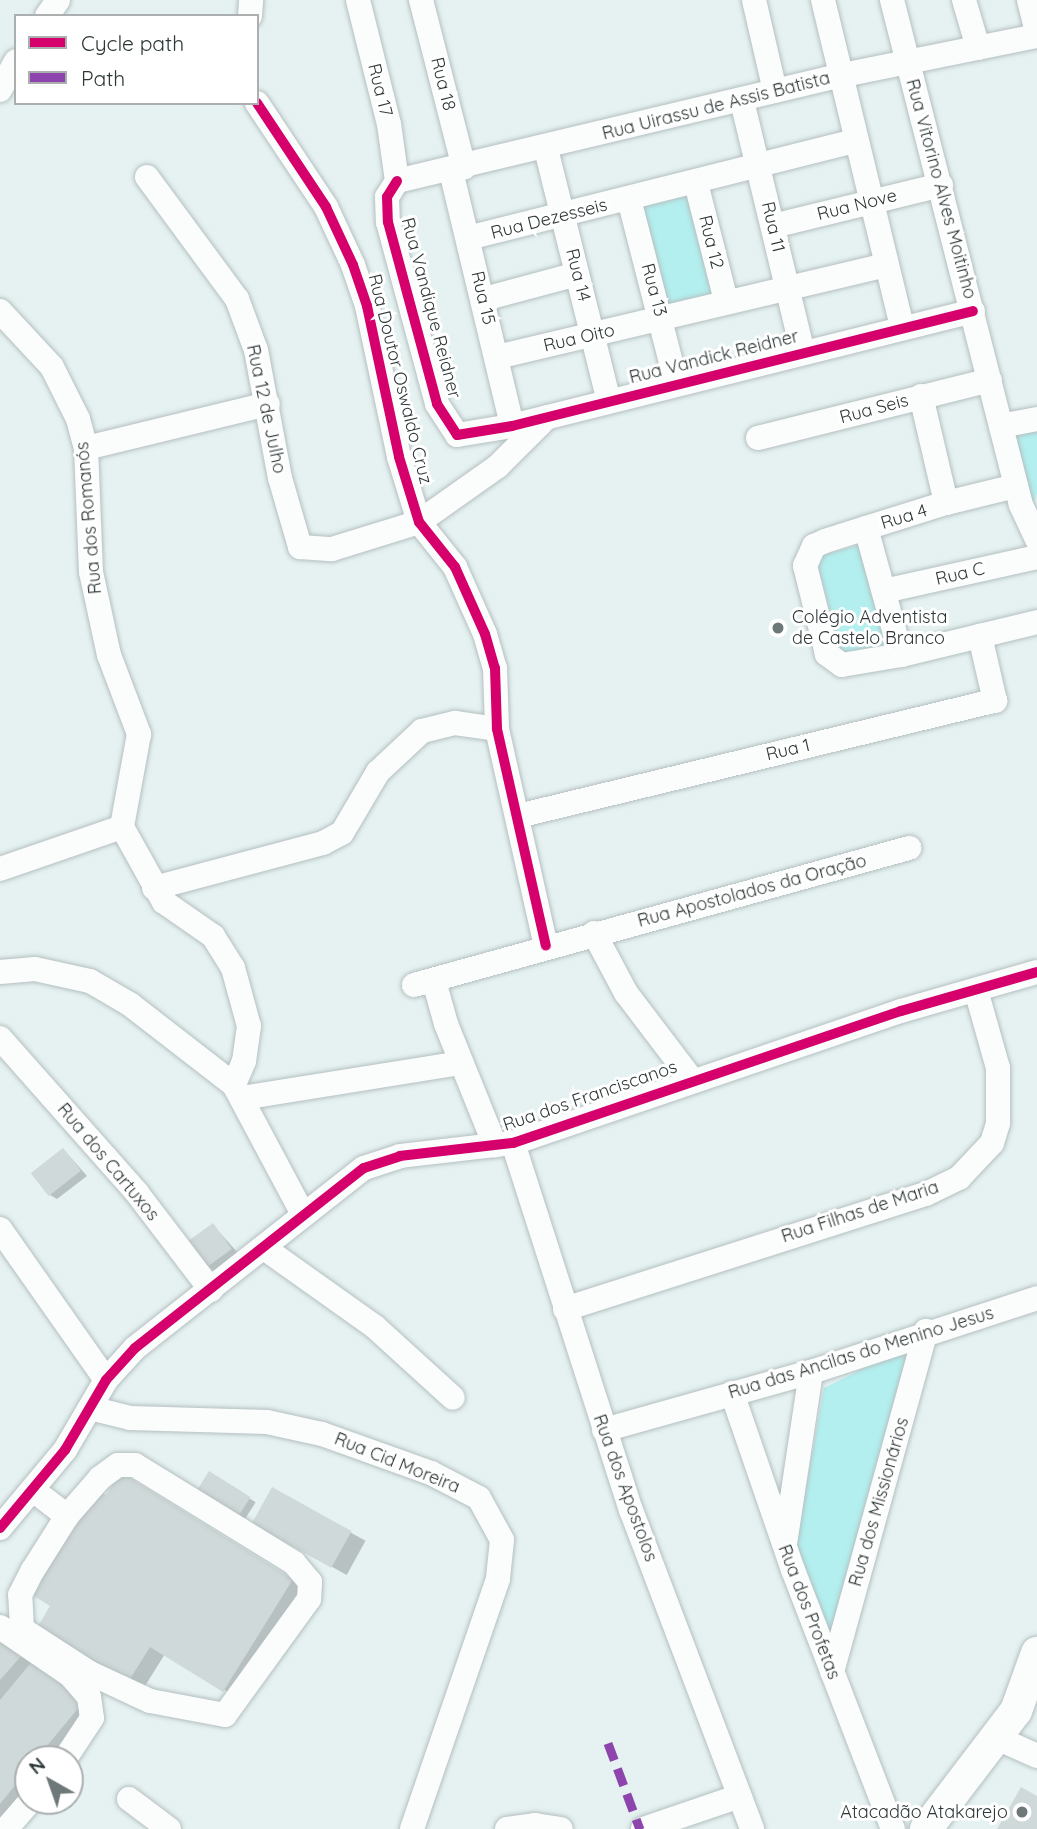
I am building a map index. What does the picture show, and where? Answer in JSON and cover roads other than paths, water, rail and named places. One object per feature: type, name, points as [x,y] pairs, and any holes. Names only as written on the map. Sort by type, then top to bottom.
[{"type":"main road","points":[[926,1829],[997,1738],[1026,1715],[1037,1653]]},
{"type":"street","name":"Rua 17","points":[[358,0],[388,124],[397,181]]},
{"type":"street","name":"Rua 18","points":[[421,0],[458,170]]},
{"type":"street","points":[[754,0],[775,91]]},
{"type":"street","points":[[823,0],[843,75],[869,202],[902,327]]},
{"type":"street","name":"Rua Vitorino Alves Moitinho","points":[[892,0],[1016,486],[1037,539]]},
{"type":"street","points":[[964,0],[978,48]]},
{"type":"street","points":[[1029,0],[1037,35]]},
{"type":"street","name":"Rua Uirassu de Assis Batista","points":[[397,181],[458,170],[843,75],[1037,35]]},
{"type":"street","points":[[0,90],[14,65]]},
{"type":"street","name":"Rua 11","points":[[742,101],[803,353]]},
{"type":"street","name":"Rua Doutor Oswaldo Cruz","points":[[258,105],[326,207],[353,265],[367,306],[399,457],[419,522],[498,466],[547,417]]},
{"type":"street","points":[[696,183],[855,141]]},
{"type":"street","name":"Rua 14","points":[[546,149],[609,401]]},
{"type":"street","name":"Rua 15","points":[[458,170],[468,238],[512,426]]},
{"type":"street","name":"Rua 12 de Julho","points":[[146,177],[237,299],[256,350],[268,404],[274,451],[300,547],[332,549],[419,522]]},
{"type":"street","name":"Rua Vandique Reidner","points":[[397,181],[387,197],[388,222],[437,404],[450,429],[464,436]]},
{"type":"street","name":"Rua Dezesseis","points":[[468,238],[696,183]]},
{"type":"street","name":"Rua 12","points":[[696,183],[726,301]]},
{"type":"street","name":"Rua Nove","points":[[773,226],[941,185]]},
{"type":"street","name":"Rua 13","points":[[629,199],[676,382]]},
{"type":"street","points":[[726,301],[886,265]]},
{"type":"street","points":[[484,299],[577,274]]},
{"type":"street","name":"Rua Oito","points":[[497,357],[593,336],[726,301]]},
{"type":"street","name":"Rua dos Romanós","points":[[0,311],[52,367],[78,419],[86,448],[91,572],[109,655],[139,734],[122,827]]},
{"type":"street","name":"Rua Vandick Reidner","points":[[464,436],[973,311]]},
{"type":"street","name":"Rua Seis","points":[[758,439],[990,380]]},
{"type":"street","points":[[920,396],[946,503]]},
{"type":"street","points":[[86,448],[268,404]]},
{"type":"street","points":[[1001,426],[1037,419]]},
{"type":"street","name":"Rua 4","points":[[901,655],[842,665],[830,659],[805,566],[814,546],[946,503],[1016,486]]},
{"type":"street","points":[[419,522],[455,567],[485,634],[495,668],[497,729],[546,946]]},
{"type":"street","points":[[866,528],[901,655],[1037,622]]},
{"type":"street","name":"Rua C","points":[[884,592],[1037,557]]},
{"type":"street","name":"Rua 1","points":[[518,816],[995,701],[980,636]]},
{"type":"street","points":[[154,888],[323,843],[342,833],[378,772],[422,731],[455,723],[497,729]]},
{"type":"street","points":[[0,869],[122,827],[164,902],[213,936],[233,968],[250,1026],[238,1091]]},
{"type":"street","name":"Rua Apostolados da Oração","points":[[424,983],[546,946],[909,848]]},
{"type":"street","points":[[594,933],[626,993],[692,1080]]},
{"type":"street","points":[[0,972],[35,969],[90,981],[131,1005],[238,1091],[303,1214]]},
{"type":"street","name":"Rua dos Franciscanos","points":[[2,1519],[33,1490],[65,1450],[106,1380],[135,1348],[264,1248],[347,1178],[378,1163],[504,1144],[692,1080],[1037,972]]},
{"type":"street","name":"Rua dos Apostolos","points":[[424,983],[461,1063],[504,1144],[565,1309],[604,1430],[752,1829]]},
{"type":"street","name":"Rua Filhas de Maria","points":[[565,1309],[926,1194],[959,1178],[992,1143],[998,1124],[998,1068],[976,990]]},
{"type":"street","name":"Rua dos Cartuxos","points":[[0,1038],[136,1194],[211,1290]]},
{"type":"street","points":[[238,1091],[461,1063]]},
{"type":"street","points":[[0,1229],[106,1380]]},
{"type":"street","points":[[264,1248],[375,1328],[453,1398]]},
{"type":"street","name":"Rua das Ancilas do Menino Jesus","points":[[604,1430],[811,1372],[926,1331],[1037,1298]]},
{"type":"street","name":"Rua dos Missionários","points":[[832,1672],[926,1331]]},
{"type":"street","points":[[785,1548],[811,1372]]},
{"type":"street","name":"Rua dos Profetas","points":[[732,1393],[785,1548],[893,1829]]},
{"type":"street","name":"Rua Cid Moreira","points":[[90,1408],[175,1421],[267,1422],[322,1434],[431,1474],[479,1498],[502,1540],[498,1579],[412,1829]]},
{"type":"street","points":[[118,1465],[135,1465],[295,1563],[310,1582],[309,1599],[225,1715],[150,1701],[90,1673],[22,1629],[20,1595],[67,1516],[100,1478],[118,1465]]},
{"type":"street","points":[[33,1490],[67,1516]]},
{"type":"street","points":[[0,1627],[71,1675],[89,1698],[92,1718],[74,1745]]},
{"type":"street","points":[[997,1738],[1037,1756]]},
{"type":"street","points":[[643,1829],[740,1796]]},
{"type":"street","points":[[129,1799],[160,1826]]},
{"type":"street","points":[[6,1829],[18,1815]]},
{"type":"street","points":[[507,1829],[534,1825],[561,1829]]},
{"type":"place","name":"Colégio Adventista de Castelo Branco","points":[[778,628]]},
{"type":"place","name":"Atacadão Atakarejo","points":[[1022,1812]]}]
